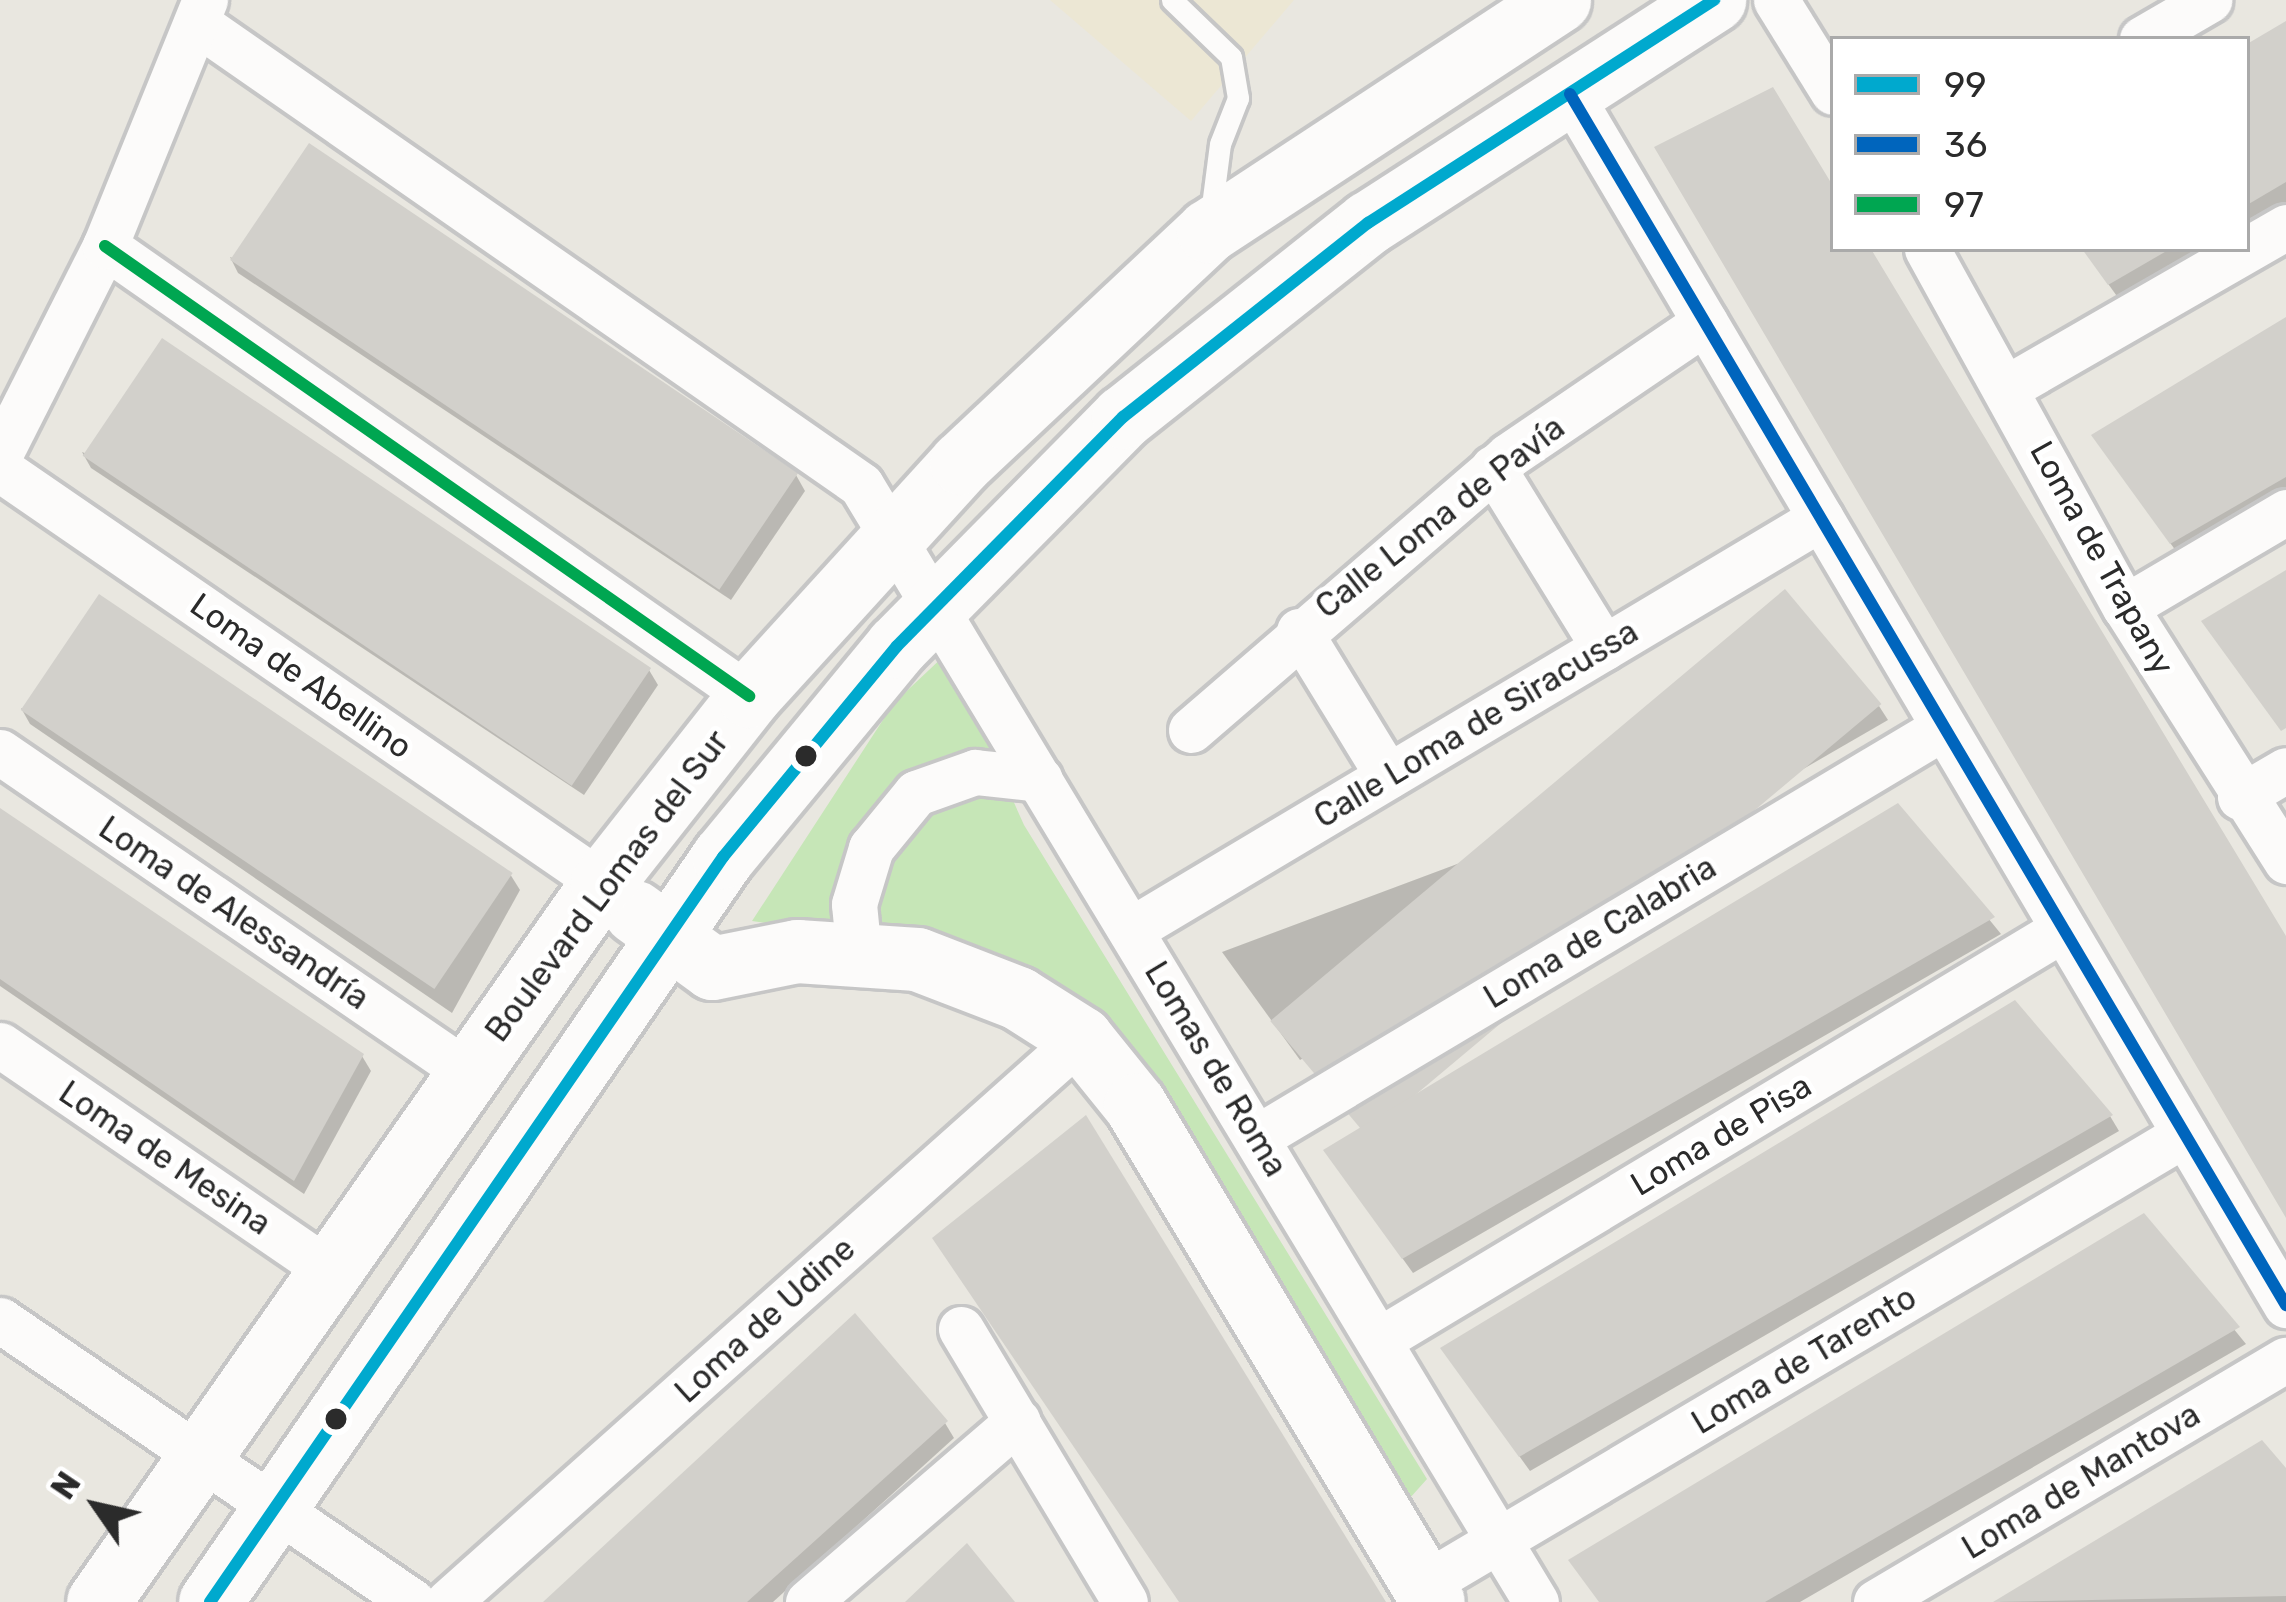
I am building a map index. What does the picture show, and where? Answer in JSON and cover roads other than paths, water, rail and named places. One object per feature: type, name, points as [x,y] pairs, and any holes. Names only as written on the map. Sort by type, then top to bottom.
[{"type":"street","name":"Boulevard Lomas del Sur","points":[[98,1602],[602,883],[749,697],[961,463],[1208,231],[1559,0]]},
{"type":"street","points":[[210,1602],[666,940],[815,740],[936,604],[1123,417],[1368,223],[1714,0]]},
{"type":"street","points":[[1776,0],[1830,87]]},
{"type":"street","points":[[2146,36],[2209,0]]},
{"type":"street","points":[[0,454],[105,246],[201,11]]},
{"type":"street","name":"Lomas de Roma","points":[[201,11],[861,485],[1536,1602]]},
{"type":"street","points":[[1570,94],[2286,1305]]},
{"type":"street","points":[[2250,247],[2286,226]]},
{"type":"street","points":[[105,246],[749,697]]},
{"type":"street","name":"Loma de Trapany","points":[[1929,252],[2008,386],[2125,608],[2240,797],[2286,861]]},
{"type":"street","points":[[2008,386],[2241,252]]},
{"type":"street","name":"Calle Loma de Pavía","points":[[1191,730],[1299,631],[1493,468],[1705,322]]},
{"type":"street","points":[[1493,468],[1604,648]]},
{"type":"street","name":"Loma de Abellino","points":[[0,469],[602,883]]},
{"type":"street","points":[[2125,608],[2286,512]]},
{"type":"street","name":"Calle Loma de Siracussa","points":[[1132,929],[1821,518]]},
{"type":"street","points":[[1299,631],[1388,776]]},
{"type":"street","name":"Loma de Calabria","points":[[1256,1138],[1944,727]]},
{"type":"street","name":"Loma de Alessandría","points":[[0,752],[469,1073]]},
{"type":"street","points":[[2240,797],[2286,770]]},
{"type":"street","points":[[859,955],[854,904],[871,848],[916,793],[975,772],[1040,779]]},
{"type":"street","points":[[602,883],[666,940],[712,968],[797,951],[917,959],[1018,998],[1081,1038],[1135,1105],[1428,1594]]},
{"type":"street","name":"Loma de Pisa","points":[[1378,1340],[2063,929]]},
{"type":"street","name":"Loma de Udine","points":[[448,1602],[1081,1038]]},
{"type":"street","name":"Loma de Mesina","points":[[0,1045],[330,1271]]},
{"type":"street","name":"Loma de Tarento","points":[[1428,1594],[1499,1540],[2185,1134]]},
{"type":"street","points":[[0,1320],[202,1453],[413,1602]]},
{"type":"street","points":[[961,1329],[1125,1602]]},
{"type":"street","name":"Loma de Mantova","points":[[1876,1602],[2286,1360]]},
{"type":"street","points":[[808,1602],[1018,1421]]},
{"type":"lane","points":[[1172,0],[1231,57],[1238,98],[1220,145],[1208,231]]}]
